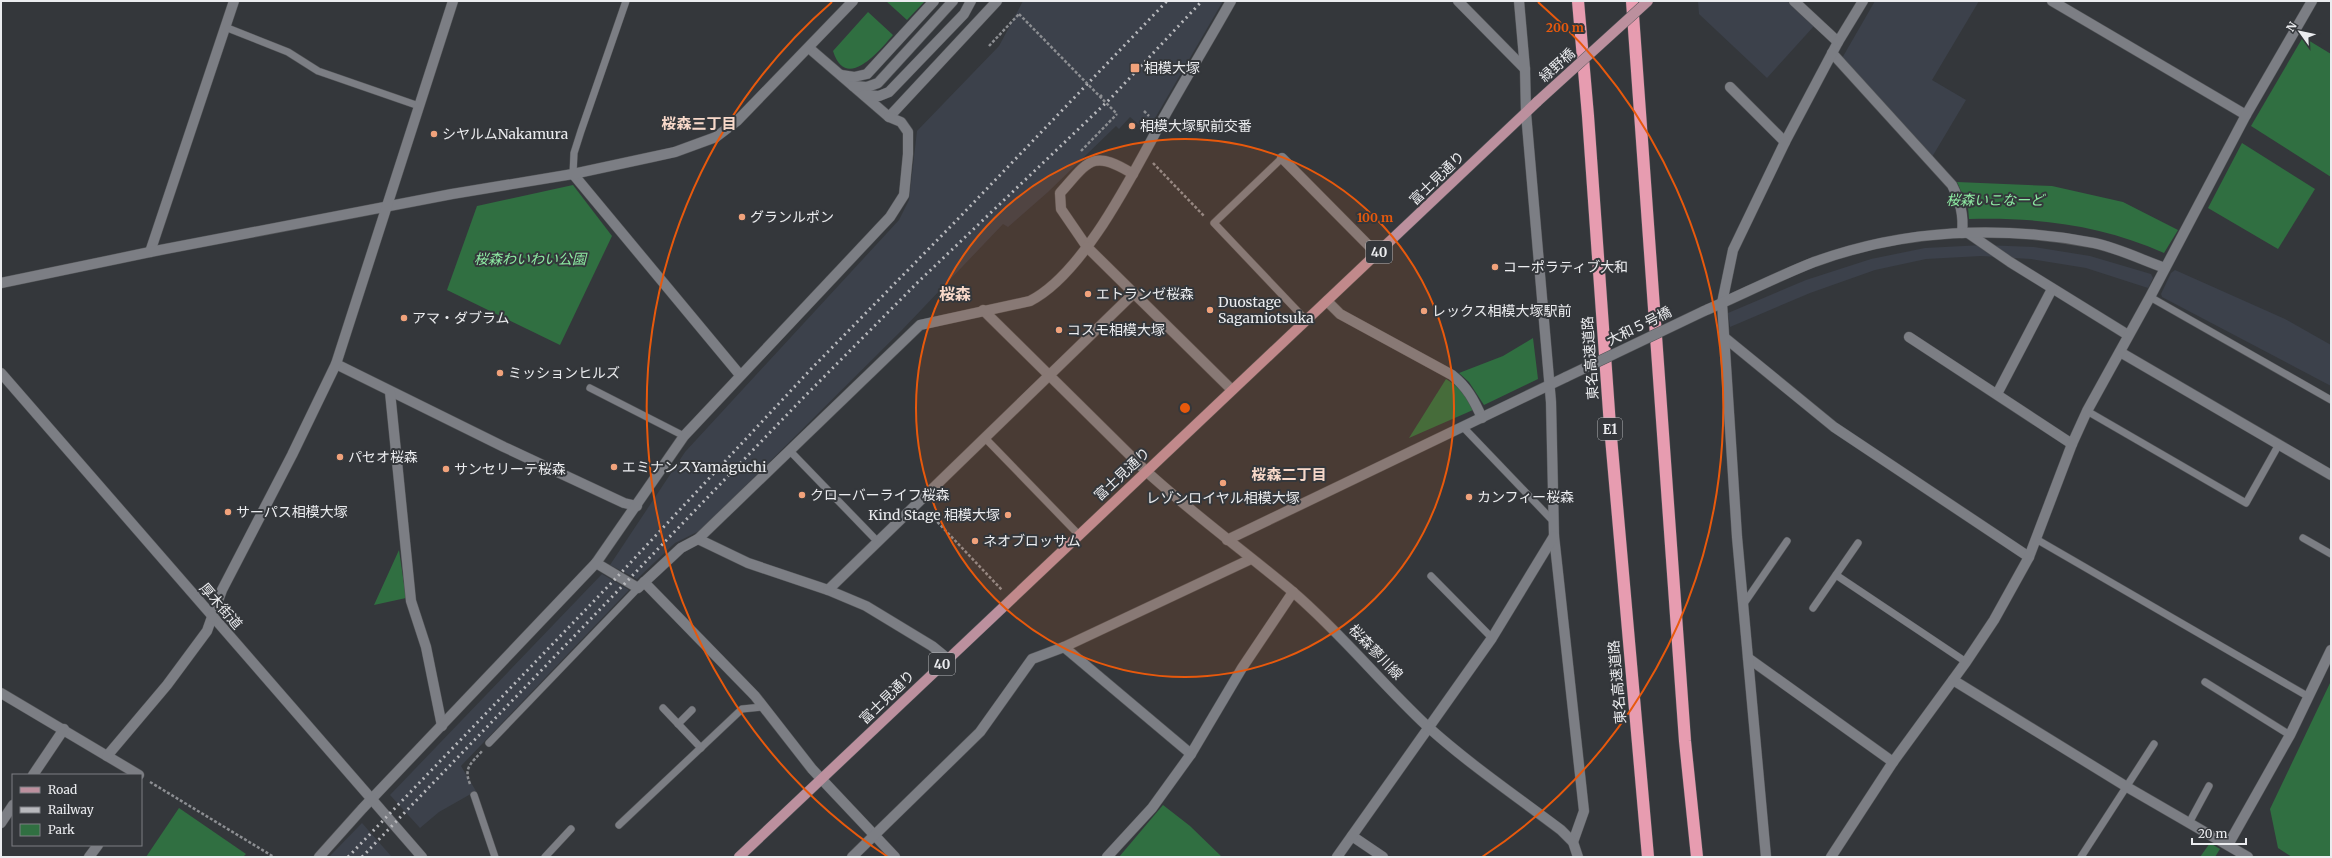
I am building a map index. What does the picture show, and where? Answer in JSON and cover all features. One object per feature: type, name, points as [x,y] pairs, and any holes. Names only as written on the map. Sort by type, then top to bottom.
[{"type":"highway","name":"東名高速道路","points":[[1578,1],[1588,116],[1611,434],[1648,857]]},
{"type":"highway","points":[[1632,1],[1683,725],[1697,857]]},
{"type":"main road","name":"緑野橋","points":[[1526,113],[1648,1]]},
{"type":"main road","name":"富士見通り","points":[[739,857],[1526,113]]},
{"type":"street","points":[[150,252],[234,1]]},
{"type":"street","points":[[107,756],[167,685],[202,637],[222,590],[292,455],[336,364],[385,208],[453,1]]},
{"type":"street","points":[[841,75],[854,77],[867,74],[934,1]]},
{"type":"street","points":[[854,86],[867,87],[878,83],[953,1]]},
{"type":"street","points":[[864,95],[879,96],[889,92],[964,14],[971,1]]},
{"type":"street","points":[[889,117],[998,1]]},
{"type":"street","points":[[641,585],[681,548],[698,539],[920,325],[983,310],[1030,301],[1045,293],[1087,247],[1132,174],[1232,1]]},
{"type":"street","points":[[1458,1],[1525,69]]},
{"type":"street","points":[[1519,1],[1525,69],[1526,113],[1550,385],[1554,536],[1584,811],[1574,842],[1578,857]]},
{"type":"street","points":[[1794,1],[1838,42]]},
{"type":"street","points":[[1766,857],[1743,605],[1722,303],[1733,250],[1785,142],[1838,42],[1863,1]]},
{"type":"street","points":[[2054,1],[2246,115]]},
{"type":"street","points":[[1831,857],[1893,762],[1966,662],[1994,620],[2029,557],[2072,444],[2087,411],[2150,297],[2246,115],[2312,1]]},
{"type":"street","points":[[1,283],[150,252],[573,174],[675,152],[716,137],[738,121],[810,48],[850,2]]},
{"type":"street","points":[[319,857],[596,563],[637,506],[684,436],[898,206],[905,188],[908,132],[901,122],[889,117],[810,48]]},
{"type":"street","points":[[1832,54],[1952,186],[1960,202],[1965,233],[2052,289],[2128,335]]},
{"type":"street","points":[[1730,87],[1785,142]]},
{"type":"street","points":[[1282,158],[1377,254]]},
{"type":"street","points":[[1132,174],[1114,162],[1096,160],[1085,165],[1060,194],[1061,209],[1087,247],[1232,390]]},
{"type":"street","points":[[573,174],[740,375]]},
{"type":"street","name":"大和５号橋","points":[[1227,540],[1722,303],[1752,287],[1815,262],[1870,245],[1926,235],[1965,233],[2036,234],[2096,243],[2165,268]]},
{"type":"street","points":[[1997,394],[2052,289]]},
{"type":"street","points":[[828,590],[1134,294]]},
{"type":"street","points":[[1327,301],[1340,314],[1452,375],[1463,384],[1472,395],[1482,418]]},
{"type":"street","name":"桜森蓼川線","points":[[983,310],[1146,471],[1227,540],[1293,592],[1347,642],[1428,726],[1472,764],[1561,830],[1574,842]]},
{"type":"street","points":[[1724,337],[1834,427],[2029,557]]},
{"type":"street","points":[[1910,337],[2072,444]]},
{"type":"street","points":[[2120,352],[2278,446],[2331,475]]},
{"type":"street","points":[[336,364],[390,392],[624,503],[637,506]]},
{"type":"street","name":"厚木街道","points":[[1,373],[422,857]]},
{"type":"street","points":[[390,392],[411,601],[426,647],[442,726]]},
{"type":"street","points":[[1337,857],[1428,726],[1492,638],[1554,536]]},
{"type":"street","points":[[698,539],[748,563],[828,590],[866,606],[932,646],[948,659]]},
{"type":"street","points":[[852,857],[980,732],[1032,659],[1064,647],[1251,559]]},
{"type":"street","points":[[596,563],[641,585],[755,696],[762,707],[822,779],[895,857]]},
{"type":"street","points":[[1107,857],[1152,808],[1191,754],[1242,668],[1293,592]]},
{"type":"street","points":[[1064,647],[1191,754]]},
{"type":"street","points":[[2228,845],[2290,735],[2331,650]]},
{"type":"street","points":[[1748,658],[1893,762]]},
{"type":"street","points":[[1953,680],[2127,787],[2216,840],[2228,845],[2248,857]]},
{"type":"street","points":[[1,693],[136,774]]},
{"type":"street","points":[[34,774],[64,730]]},
{"type":"street","points":[[1,823],[12,806]]},
{"type":"street","points":[[1352,836],[1383,857]]},
{"type":"street","points":[[89,857],[97,846]]},
{"type":"lane","points":[[573,174],[574,153],[626,1]]},
{"type":"lane","points":[[225,27],[288,52],[318,71],[419,106]]},
{"type":"lane","points":[[1282,158],[1214,223],[1306,320]]},
{"type":"lane","points":[[2150,297],[2331,400]]},
{"type":"lane","points":[[590,388],[684,436]]},
{"type":"lane","points":[[2087,411],[2246,503],[2278,446]]},
{"type":"lane","points":[[1463,427],[1554,522]]},
{"type":"lane","points":[[985,438],[1079,535]]},
{"type":"lane","points":[[790,451],[878,542]]},
{"type":"lane","points":[[2303,538],[2331,554]]},
{"type":"lane","points":[[2036,539],[2309,698]]},
{"type":"lane","points":[[1743,605],[1787,541]]},
{"type":"lane","points":[[1813,608],[1858,543]]},
{"type":"lane","points":[[1836,575],[1966,662]]},
{"type":"lane","points":[[1431,576],[1492,638]]},
{"type":"lane","points":[[489,743],[641,585]]},
{"type":"lane","points":[[2206,682],[2290,735]]},
{"type":"lane","points":[[619,824],[742,709],[762,707]]},
{"type":"lane","points":[[663,708],[701,748]]},
{"type":"lane","points":[[678,724],[692,710]]},
{"type":"lane","points":[[2081,857],[2154,744]]},
{"type":"lane","points":[[2189,823],[2209,786]]},
{"type":"lane","points":[[474,795],[495,857]]},
{"type":"lane","points":[[545,857],[571,829]]},
{"type":"path","points":[[989,46],[1019,14],[1101,96],[1117,114],[1080,153],[1086,152]]},
{"type":"path","points":[[1150,160],[1210,222],[1214,223]]},
{"type":"path","points":[[919,502],[1003,591]]},
{"type":"path","points":[[474,795],[466,773],[489,743]]},
{"type":"path","points":[[142,778],[274,857]]},
{"type":"shaded area","points":[[1023,1],[1223,1],[1147,132],[1130,117],[1119,129],[1116,126],[1048,192],[1008,227],[1003,224],[902,330],[701,530],[675,543],[637,579],[610,565],[685,452],[899,220],[909,200],[917,131],[999,46]]},
{"type":"shaded area","points":[[1698,1],[1787,1],[1814,26],[1767,78],[1699,14]]},
{"type":"shaded area","points":[[1875,1],[1979,1],[1932,80],[1966,100],[1932,157],[1841,60]]},
{"type":"shaded area","points":[[1983,245],[2034,247],[2090,256],[2151,274],[2153,278],[2148,288],[2086,268],[2031,259],[1981,256],[1926,259],[1875,270],[1810,293],[1730,327],[1728,313],[1806,280],[1871,259],[1925,248]]},
{"type":"shaded area","points":[[2175,270],[2285,319],[2331,345],[2331,386],[2162,297],[2161,294],[2171,273]]},
{"type":"shaded area","points":[[602,574],[629,590],[461,766],[476,791],[439,812],[420,828],[390,795]]},
{"type":"shaded area","points":[[362,823],[391,856],[329,857]]},
{"type":"green space","points":[[886,1],[925,1],[907,20]]},
{"type":"green space","points":[[868,12],[893,35],[880,50],[863,64],[854,68],[846,68],[839,63],[833,51]]},
{"type":"green space","points":[[2303,37],[2331,54],[2331,177],[2251,126]]},
{"type":"green space","points":[[2242,143],[2315,189],[2278,249],[2208,208]]},
{"type":"green space","name":"桜森いこなーど","points":[[1957,182],[2052,186],[2123,202],[2178,230],[2164,253],[2141,243],[2093,229],[2044,221],[1969,219],[1968,207]]},
{"type":"green space","name":"桜森わいわい公園","points":[[573,185],[612,236],[560,345],[447,290],[477,206]]},
{"type":"green space","points":[[1533,338],[1538,379],[1484,405],[1469,382],[1459,373],[1503,356]]},
{"type":"green space","points":[[1446,379],[1462,392],[1473,410],[1409,438]]},
{"type":"green space","points":[[399,550],[406,598],[374,605]]},
{"type":"green space","points":[[2331,681],[2331,857],[2292,857],[2278,848],[2270,809]]},
{"type":"green space","points":[[1163,805],[1190,826],[1222,857],[1119,857]]},
{"type":"green space","points":[[179,808],[246,854],[243,857],[146,857]]},
{"type":"green space","points":[[2210,843],[2220,849],[2215,857],[2200,857]]},
{"type":"railway","points":[[348,857],[618,576],[812,368],[955,222],[1167,1]]},
{"type":"railway","points":[[362,857],[804,397],[917,283],[1110,99],[1202,1]]},
{"type":"place","name":"相模大塚","points":[[1135,68]]},
{"type":"place","name":"相模大塚駅前交番","points":[[1132,126]]},
{"type":"place","name":"シヤルムNakamura","points":[[434,134]]},
{"type":"place","name":"グランルポン","points":[[742,217]]},
{"type":"place","name":"コーポラティブ大和","points":[[1495,267]]},
{"type":"place","name":"エトランゼ桜森","points":[[1088,294]]},
{"type":"place","name":"Duostage Sagamiotsuka","points":[[1210,310]]},
{"type":"place","name":"レックス相模大塚駅前","points":[[1424,311]]},
{"type":"place","name":"アマ・ダブラム","points":[[404,318]]},
{"type":"place","name":"コスモ相模大塚","points":[[1059,330]]},
{"type":"place","name":"ミッションヒルズ","points":[[500,373]]},
{"type":"place","name":"パセオ桜森","points":[[340,457]]},
{"type":"place","name":"エミナンスYamaguchi","points":[[614,467]]},
{"type":"place","name":"サンセリーテ桜森","points":[[446,469]]},
{"type":"place","name":"レゾンロイヤル相模大塚","points":[[1223,483]]},
{"type":"place","name":"クローバーライフ桜森","points":[[802,495]]},
{"type":"place","name":"カンフィー桜森","points":[[1469,497]]},
{"type":"place","name":"サーパス相模大塚","points":[[228,512]]},
{"type":"place","name":"Kind Stage 相模大塚","points":[[1008,515]]},
{"type":"place","name":"ネオブロッサム","points":[[975,541]]},
{"type":"district","name":"桜森三丁目","points":[[699,123]]},
{"type":"district","name":"桜森","points":[[955,294]]},
{"type":"district","name":"桜森二丁目","points":[[1289,474]]}]
